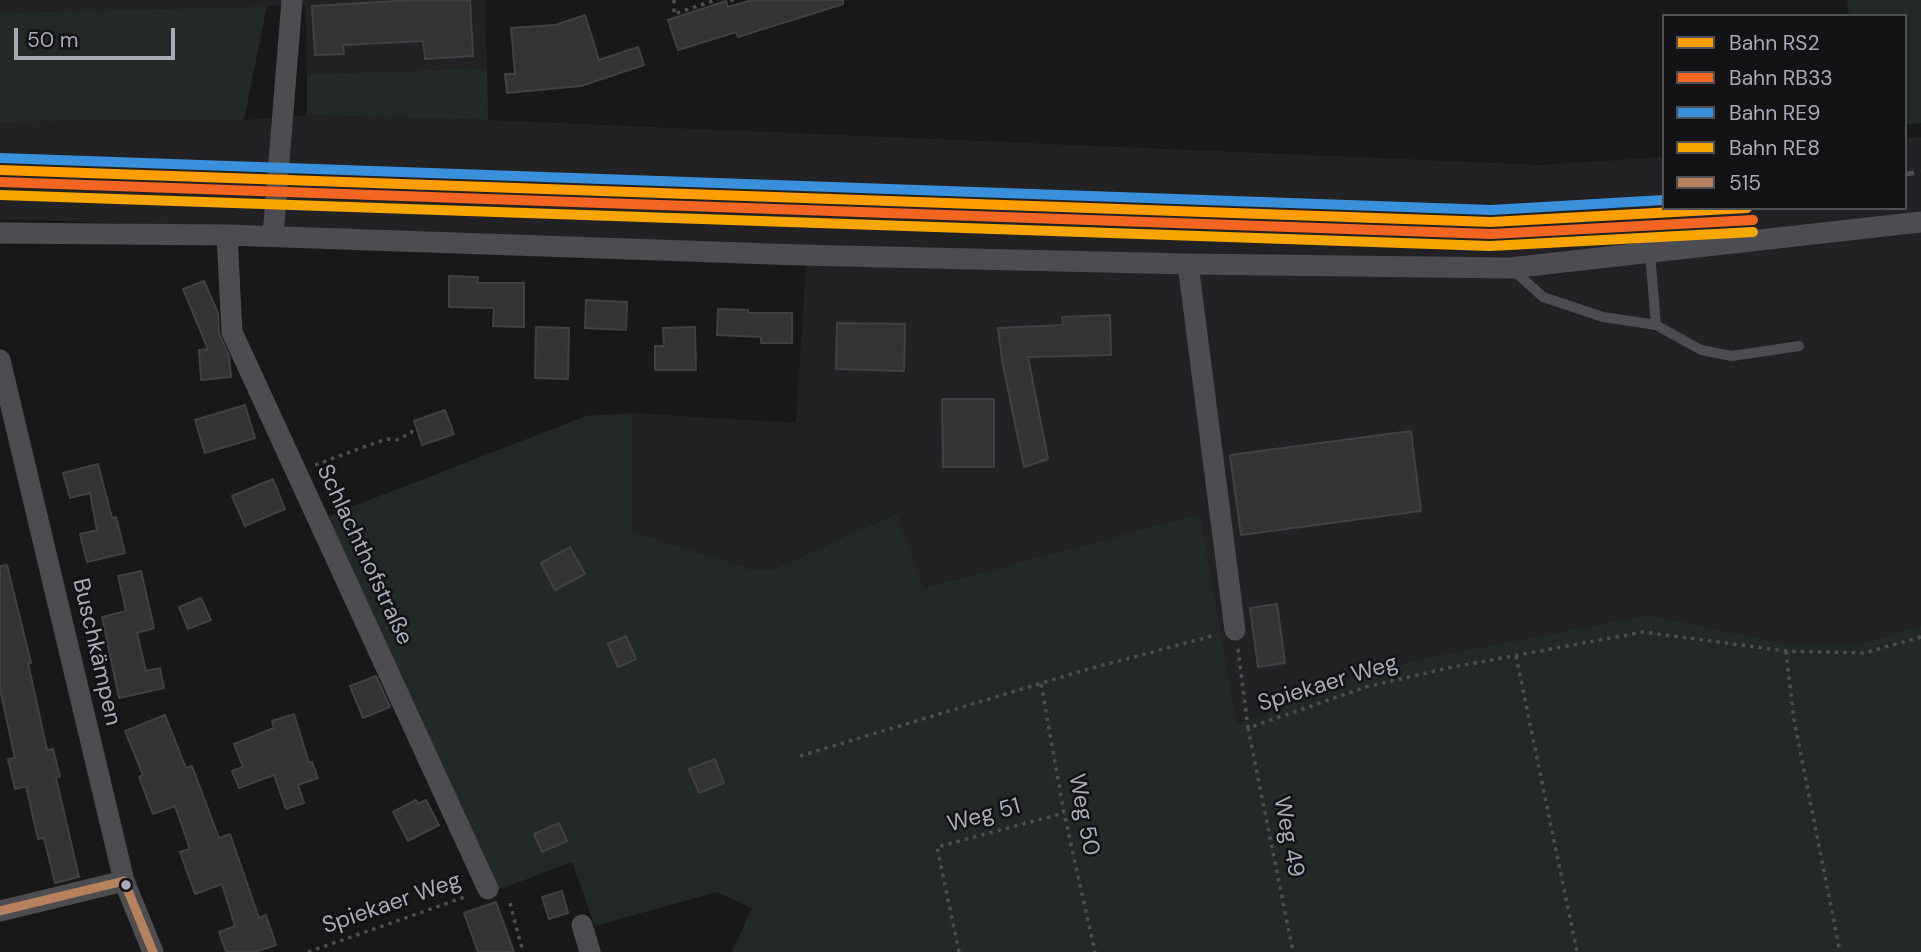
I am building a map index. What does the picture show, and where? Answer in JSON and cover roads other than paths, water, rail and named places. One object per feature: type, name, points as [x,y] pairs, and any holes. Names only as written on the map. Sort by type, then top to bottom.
[{"type":"street","points":[[273,236],[292,0]]},
{"type":"street","points":[[0,233],[273,236],[800,255],[1188,264],[1510,268],[1921,222]]},
{"type":"street","name":"Schlachthofstraße","points":[[227,235],[232,332],[488,889]]},
{"type":"street","points":[[1188,264],[1235,630]]},
{"type":"street","name":"Buschkämpen","points":[[0,360],[124,881],[153,952]]},
{"type":"street","points":[[0,911],[124,881]]},
{"type":"street","points":[[582,925],[590,952]]},
{"type":"lane","points":[[1650,253],[1656,326]]},
{"type":"lane","points":[[1510,268],[1543,297],[1603,317],[1656,326],[1701,350],[1732,356],[1799,346]]},
{"type":"railway","points":[[1907,174],[1921,172]]},
{"type":"rail line","name":"RE9","points":[[0,158],[1491,210],[1662,200]]},
{"type":"rail line","name":"RS2","points":[[0,170],[1491,222],[1710,210]]},
{"type":"rail line","name":"RB33","points":[[0,182],[1491,234],[1753,220]]},
{"type":"rail line","name":"RE8","points":[[0,195],[1490,246],[1753,232]]}]
